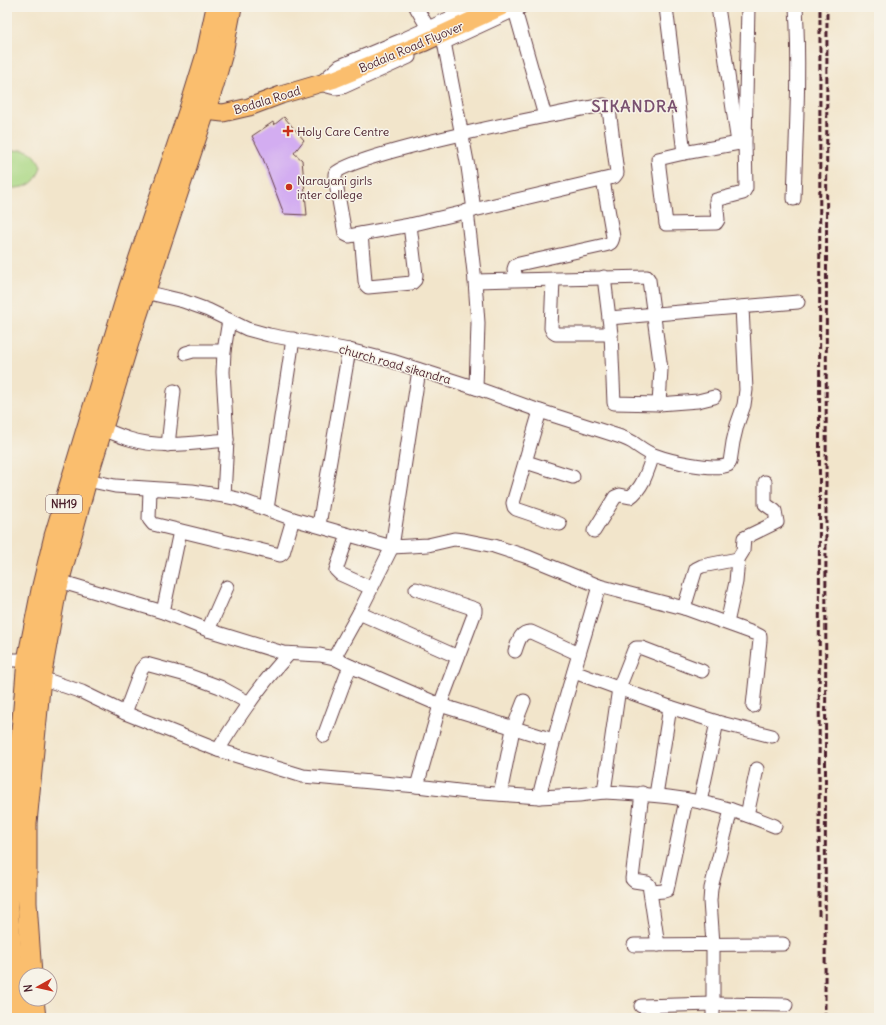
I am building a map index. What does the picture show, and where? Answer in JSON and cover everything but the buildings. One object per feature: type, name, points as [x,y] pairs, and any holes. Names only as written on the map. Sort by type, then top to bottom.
[{"type":"highway","name":"NH19","points":[[31,967],[27,903],[27,822],[41,678],[59,581],[87,480],[145,292],[198,109],[206,54],[216,7]]},
{"type":"highway","name":"NH19","points":[[18,1018],[12,994],[8,907],[13,756],[27,660],[41,590],[54,536],[129,287],[198,109],[223,53],[232,7]]},
{"type":"highway","points":[[35,1007],[36,1018]]},
{"type":"main road","name":"Bodala Road Flyover","points":[[327,82],[513,8]]},
{"type":"main road","name":"Bodala Road","points":[[198,109],[223,113],[249,107],[281,95],[327,82]]},
{"type":"street","points":[[416,7],[428,28]]},
{"type":"street","points":[[474,7],[340,66],[327,82],[335,88],[343,87],[444,42],[513,8],[545,116]]},
{"type":"street","points":[[666,7],[684,153]]},
{"type":"street","points":[[718,7],[741,143],[746,188],[743,193],[716,200],[718,220],[715,223],[669,225],[665,222],[658,161],[660,158],[741,143]]},
{"type":"street","points":[[741,143],[748,7]]},
{"type":"street","points":[[794,199],[797,109],[796,7]]},
{"type":"street","points":[[444,42],[468,167],[478,323],[476,388]]},
{"type":"street","points":[[604,105],[608,107],[617,173],[614,177],[603,180],[410,225],[349,236],[345,234],[335,178],[337,170],[379,155],[462,135],[545,116],[604,105]]},
{"type":"street","points":[[516,279],[514,269],[518,264],[605,246],[612,242],[613,237],[603,180]]},
{"type":"street","points":[[361,234],[366,285],[368,287],[412,283],[416,280],[416,275],[410,225]]},
{"type":"street","points":[[604,277],[611,334],[614,403],[659,404],[698,401],[714,397]]},
{"type":"street","points":[[475,281],[647,277],[649,280],[661,369],[659,404]]},
{"type":"street","points":[[553,279],[552,332],[556,334],[611,334]]},
{"type":"street","name":"church road sikandra","points":[[145,292],[183,301],[208,310],[247,329],[269,335],[349,350],[392,361],[618,436],[630,441],[653,455],[708,467],[723,467],[728,465],[730,462],[736,431],[744,405],[746,390],[742,307]]},
{"type":"street","points":[[609,318],[798,302]]},
{"type":"street","points":[[224,496],[227,440],[223,372],[224,351],[229,320]]},
{"type":"street","points":[[267,509],[293,339]]},
{"type":"street","points":[[319,525],[349,350]]},
{"type":"street","points":[[186,354],[193,351],[224,351]]},
{"type":"street","points":[[334,658],[359,613],[392,547],[418,370]]},
{"type":"street","points":[[168,445],[174,390]]},
{"type":"street","points":[[540,411],[513,503],[516,509],[560,524]]},
{"type":"street","points":[[103,429],[129,439],[168,445],[227,440]]},
{"type":"street","points":[[594,531],[615,497],[620,495],[630,498],[637,490],[647,473],[653,455]]},
{"type":"street","points":[[526,462],[573,477]]},
{"type":"street","points":[[87,480],[115,486],[192,491],[224,496],[348,535],[392,547],[428,545],[454,539],[494,546],[528,557],[599,586],[684,608],[760,636],[752,706]]},
{"type":"street","points":[[727,624],[736,582],[738,558],[743,551],[744,538],[777,522],[776,512],[765,504],[765,482]]},
{"type":"street","points":[[150,489],[149,519],[153,524],[281,555],[283,553],[293,518]]},
{"type":"street","points":[[163,612],[180,531]]},
{"type":"street","points":[[348,535],[336,570],[340,574],[371,588]]},
{"type":"street","points":[[684,608],[696,568],[738,558]]},
{"type":"street","points":[[59,581],[163,612],[208,630],[289,654],[315,655],[334,658],[440,705],[513,729],[553,740]]},
{"type":"street","points":[[539,797],[553,740],[562,716],[599,586]]},
{"type":"street","points":[[208,630],[227,587]]},
{"type":"street","points":[[416,589],[475,609],[440,705],[417,786]]},
{"type":"street","points":[[359,613],[458,657]]},
{"type":"street","points":[[515,651],[523,634],[526,632],[531,632],[579,654]]},
{"type":"street","points":[[604,792],[619,688],[634,650],[639,647],[702,671]]},
{"type":"street","points":[[218,750],[249,703],[275,669],[289,654]]},
{"type":"street","points":[[7,660],[27,660]]},
{"type":"street","points":[[125,713],[141,670],[146,664],[190,676],[220,687],[249,703]]},
{"type":"street","points":[[324,736],[350,666]]},
{"type":"street","points":[[574,672],[670,707],[717,722],[772,736]]},
{"type":"street","points":[[41,678],[82,692],[125,713],[218,750],[302,776],[467,792],[539,797],[604,792],[642,793],[700,802],[747,815],[775,826]]},
{"type":"street","points":[[500,794],[513,729],[524,701]]},
{"type":"street","points":[[656,795],[670,707]]},
{"type":"street","points":[[700,802],[717,722]]},
{"type":"street","points":[[747,815],[757,769]]},
{"type":"street","points":[[642,793],[632,879],[634,881],[648,884],[651,892],[658,945]]},
{"type":"street","points":[[651,892],[667,890],[686,800]]},
{"type":"street","points":[[713,1018],[711,888],[731,810]]},
{"type":"street","points":[[634,945],[783,944]]},
{"type":"street","points":[[641,1006],[713,1004],[786,1005]]},
{"type":"green space","points":[[7,151],[29,151],[36,157],[41,166],[39,173],[29,185],[7,189]]},
{"type":"railway","points":[[819,916],[820,7]]},
{"type":"railway","points":[[825,1018],[827,7]]},
{"type":"place","name":"Holy Care Centre","points":[[288,131]]},
{"type":"place","name":"Narayani girls inter college","points":[[289,187]]},
{"type":"district","name":"SIKANDRA","points":[[635,106]]}]
